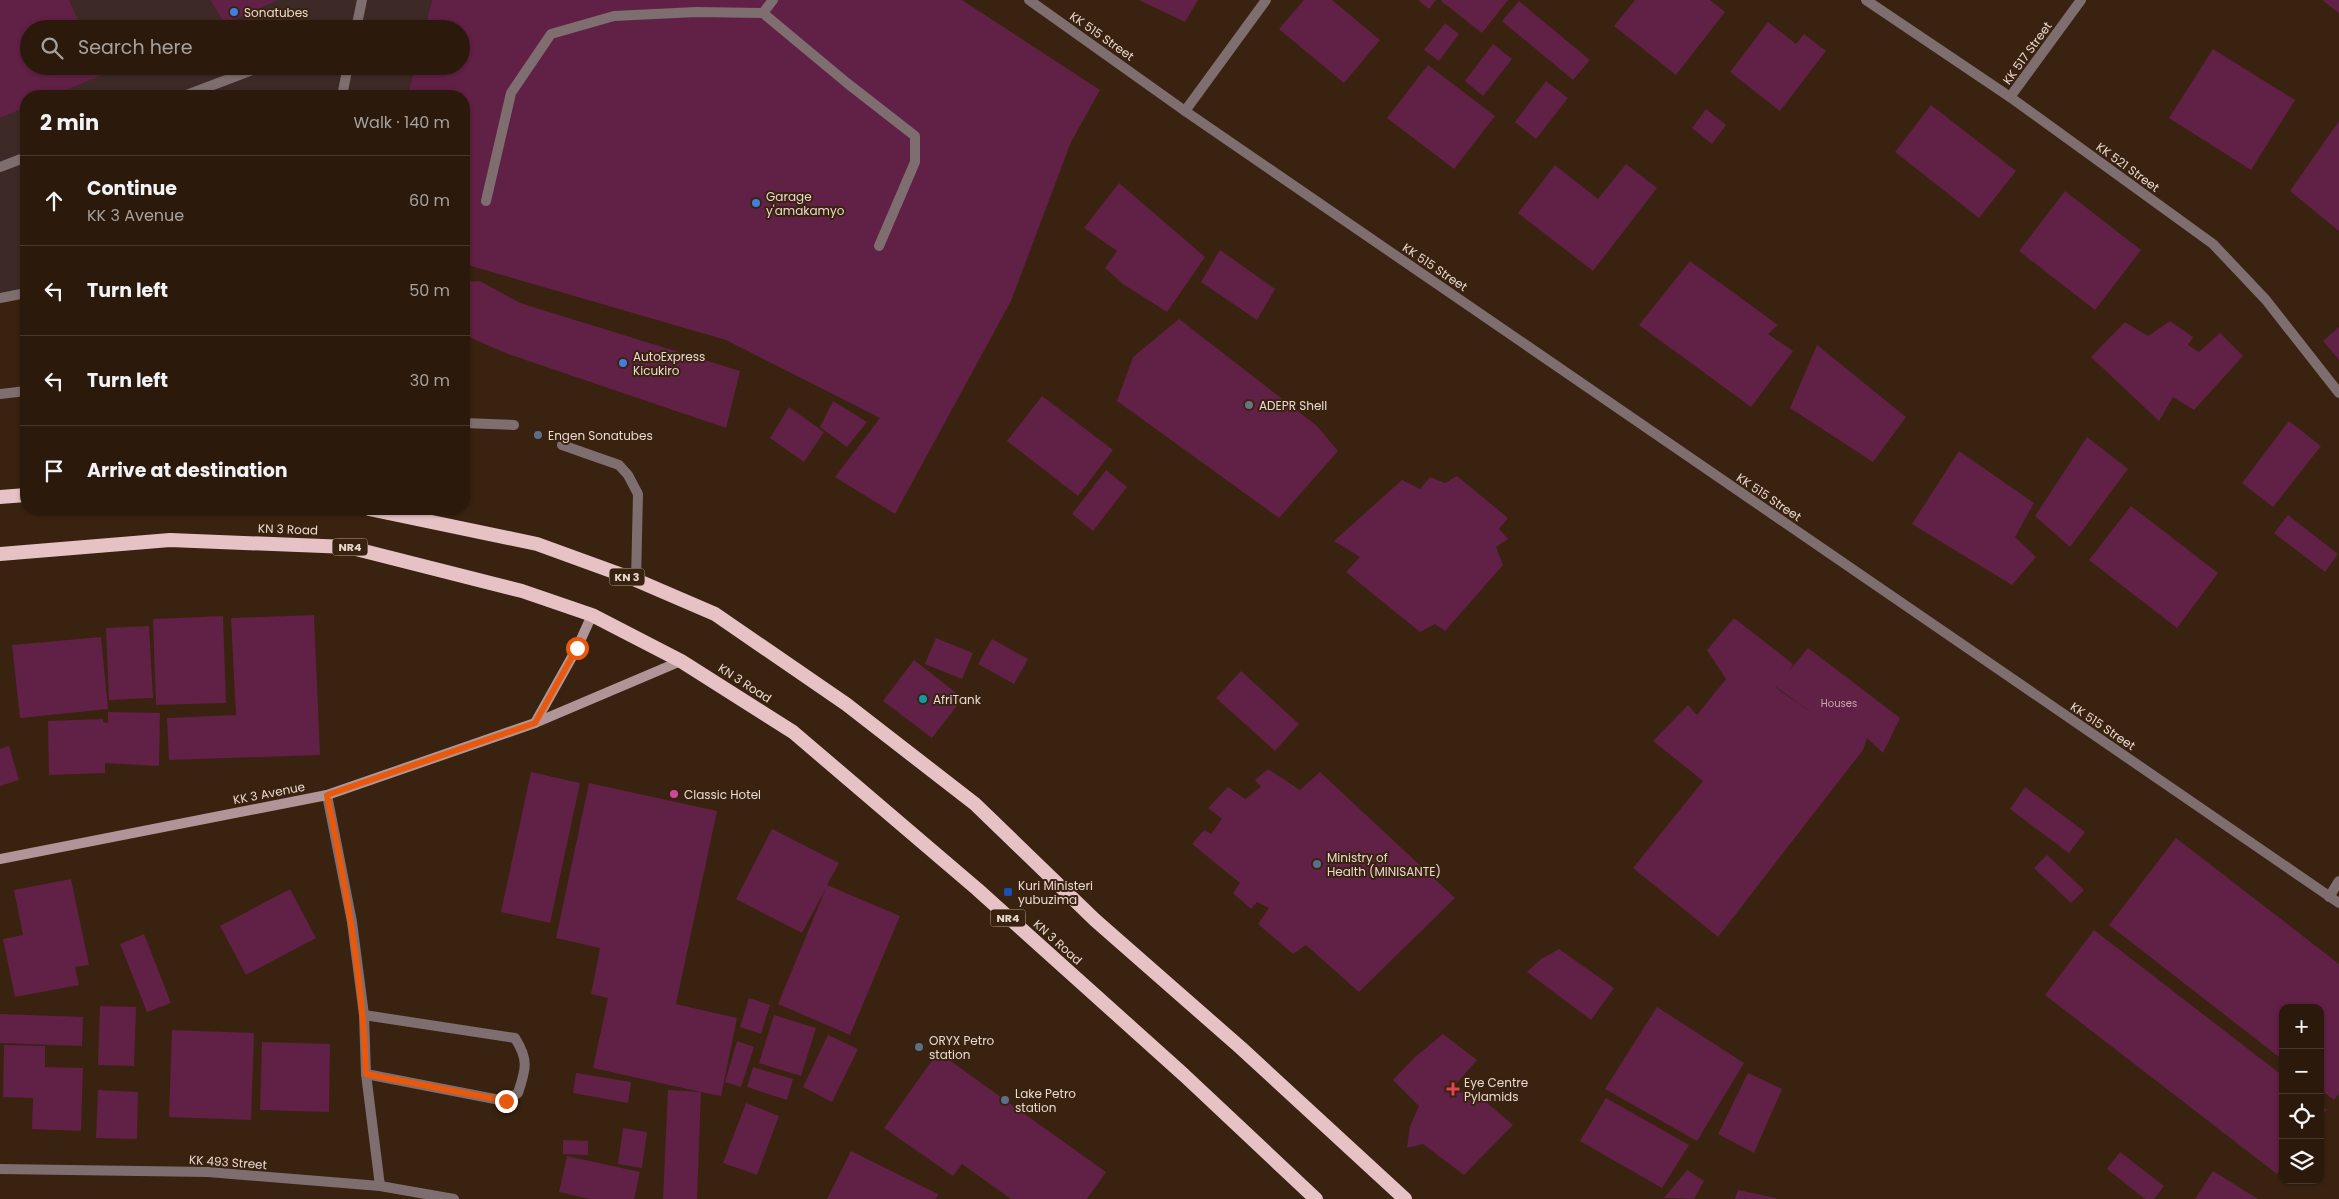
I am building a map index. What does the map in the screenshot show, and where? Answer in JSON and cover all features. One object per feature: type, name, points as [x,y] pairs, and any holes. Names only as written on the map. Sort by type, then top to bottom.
[{"type":"highway","points":[[0,497],[20,495]]},
{"type":"highway","name":"KN 3","points":[[398,515],[538,544],[636,580],[715,614],[846,704],[974,804],[1095,920],[1241,1048],[1405,1199]]},
{"type":"highway","name":"KN 3 Road","points":[[0,554],[170,540],[348,547],[522,591],[592,615],[682,660],[793,732],[970,883],[1184,1074],[1316,1199]]},
{"type":"main road","points":[[535,723],[577,648],[592,615]]},
{"type":"main road","name":"KK 3 Avenue","points":[[0,859],[327,795],[535,723],[682,660]]},
{"type":"street","points":[[358,20],[362,0]]},
{"type":"street","points":[[763,13],[773,0]]},
{"type":"street","name":"KK 515 Street","points":[[1029,0],[1185,110],[2339,903]]},
{"type":"street","points":[[1185,110],[1266,0]]},
{"type":"street","name":"KK 521 Street","points":[[1866,0],[2010,97],[2213,244],[2266,300],[2339,394]]},
{"type":"street","name":"KK 517 Street","points":[[2010,97],[2081,0]]},
{"type":"street","points":[[486,202],[511,93],[550,34],[614,16],[696,12],[763,13],[847,83],[916,136],[915,162],[879,246]]},
{"type":"street","points":[[200,90],[239,75]]},
{"type":"street","points":[[343,90],[346,75]]},
{"type":"street","points":[[0,167],[20,159]]},
{"type":"street","points":[[0,298],[20,294]]},
{"type":"street","points":[[0,394],[20,391]]},
{"type":"street","points":[[470,423],[514,425]]},
{"type":"street","points":[[562,444],[619,465],[628,474],[638,494],[636,580]]},
{"type":"street","points":[[327,795],[351,914],[364,1015],[366,1074],[380,1186]]},
{"type":"street","points":[[2329,897],[2339,882]]},
{"type":"street","points":[[364,1015],[515,1038],[525,1053],[523,1076],[518,1093],[506,1101],[366,1074]]},
{"type":"street","name":"KK 493 Street","points":[[0,1169],[208,1172],[380,1186],[454,1199]]},
{"type":"shaded area","name":"Sonatubes","points":[[0,0],[432,0],[427,20],[20,20],[20,75],[413,75],[409,90],[20,90],[20,294],[0,295]]},
{"type":"building","points":[[0,0],[69,0],[78,20],[20,20],[20,75],[102,75],[66,90],[20,90],[20,110],[0,118]]},
{"type":"building","name":"Sonatubes","points":[[210,0],[278,0],[234,20],[222,20]]},
{"type":"building","name":"Garage y'amakamyo","points":[[432,0],[962,0],[1100,90],[1071,142],[1011,301],[895,514],[835,477],[880,418],[726,340],[470,266],[470,90],[409,90],[413,75],[470,75],[470,20],[427,20]]},
{"type":"building","points":[[1139,0],[1198,0],[1185,22]]},
{"type":"building","points":[[1304,0],[1332,0],[1380,40],[1344,83],[1279,29]]},
{"type":"building","points":[[1418,0],[1436,0],[1429,9]]},
{"type":"building","points":[[1442,0],[1508,0],[1482,33]]},
{"type":"building","points":[[1635,0],[1710,0],[1725,12],[1676,75],[1614,26]]},
{"type":"building","points":[[2322,0],[2339,0],[2339,13]]},
{"type":"building","points":[[1519,1],[1590,60],[1573,80],[1502,21]]},
{"type":"building","points":[[1768,22],[1796,44],[1804,34],[1826,51],[1780,111],[1730,72]]},
{"type":"building","points":[[1445,23],[1459,34],[1439,61],[1424,50]]},
{"type":"building","points":[[1493,44],[1512,59],[1483,96],[1465,81]]},
{"type":"building","points":[[2213,49],[2295,100],[2251,170],[2169,118]]},
{"type":"building","points":[[1428,65],[1495,116],[1454,169],[1387,118]]},
{"type":"building","points":[[1546,81],[1568,98],[1536,139],[1515,122]]},
{"type":"building","points":[[1931,105],[2016,171],[1979,218],[1895,152]]},
{"type":"building","points":[[1706,109],[1726,125],[1712,144],[1692,128]]},
{"type":"building","points":[[2339,121],[2339,231],[2290,191]]},
{"type":"building","points":[[1626,164],[1657,188],[1593,271],[1518,213],[1555,165],[1598,199]]},
{"type":"building","points":[[1119,183],[1205,257],[1167,312],[1123,284],[1105,268],[1117,251],[1084,228]]},
{"type":"building","points":[[2065,191],[2141,250],[2095,310],[2019,251]]},
{"type":"building","points":[[1220,250],[1275,289],[1257,320],[1201,282]]},
{"type":"building","points":[[1690,261],[1778,325],[1768,334],[1793,351],[1751,407],[1639,325]]},
{"type":"building","name":"AutoExpress Kicukiro","points":[[480,281],[520,303],[740,371],[726,428],[508,354],[470,338],[470,282]]},
{"type":"building","points":[[1179,319],[1317,426],[1338,451],[1279,518],[1117,401],[1133,357]]},
{"type":"building","points":[[2170,321],[2193,337],[2188,345],[2199,352],[2220,333],[2243,356],[2194,410],[2173,397],[2159,421],[2091,357],[2125,322],[2148,336]]},
{"type":"building","points":[[2339,327],[2339,360],[2323,341]]},
{"type":"building","points":[[1817,345],[1906,417],[1873,462],[1790,408]]},
{"type":"building","points":[[1042,396],[1113,450],[1078,496],[1007,441]]},
{"type":"building","points":[[833,401],[867,422],[847,447],[820,427]]},
{"type":"building","points":[[789,407],[824,432],[804,462],[770,438]]},
{"type":"building","points":[[2289,421],[2321,446],[2273,507],[2242,483]]},
{"type":"building","points":[[2087,437],[2128,469],[2070,547],[2035,516]]},
{"type":"building","points":[[1959,451],[2034,503],[2015,537],[2036,557],[2012,585],[1912,524]]},
{"type":"building","points":[[1106,470],[1127,487],[1093,531],[1072,514]]},
{"type":"building","points":[[1457,476],[1508,518],[1499,529],[1508,539],[1496,547],[1503,565],[1445,631],[1435,624],[1420,632],[1346,572],[1360,557],[1334,541],[1402,480],[1420,489],[1430,477],[1445,483]]},
{"type":"building","points":[[2131,506],[2218,573],[2177,628],[2089,560]]},
{"type":"building","points":[[2288,515],[2338,554],[2325,572],[2274,533]]},
{"type":"building","points":[[314,615],[320,755],[169,760],[167,718],[236,715],[231,618]]},
{"type":"building","points":[[223,616],[226,703],[156,705],[153,619]]},
{"type":"building","points":[[1734,618],[1793,664],[1789,671],[1808,648],[1900,718],[1883,753],[1867,738],[1863,750],[1718,937],[1633,868],[1703,781],[1653,741],[1688,705],[1697,715],[1726,679],[1707,650]],"holes":[[[1776,687],[1816,716],[1776,688]]]},
{"type":"building","points":[[149,626],[153,698],[109,700],[106,628]]},
{"type":"building","points":[[101,637],[108,709],[20,718],[12,645]]},
{"type":"building","points":[[936,638],[973,653],[962,679],[925,664]]},
{"type":"building","points":[[992,639],[1028,659],[1014,684],[978,664]]},
{"type":"building","name":"AfriTank","points":[[914,660],[963,698],[932,738],[883,701]]},
{"type":"building","points":[[1241,671],[1299,724],[1275,751],[1216,698]]},
{"type":"building","points":[[108,712],[160,713],[159,766],[105,763],[105,773],[49,775],[48,721],[103,719],[103,722],[108,723]]},
{"type":"building","points":[[9,746],[19,780],[0,786],[0,749]]},
{"type":"building","name":"Ministry of Health (MINISANTE)","points":[[1268,769],[1300,790],[1320,772],[1455,898],[1359,992],[1306,945],[1293,954],[1258,924],[1269,908],[1257,902],[1251,909],[1233,893],[1240,883],[1192,844],[1204,830],[1211,834],[1222,819],[1208,808],[1228,787],[1245,799],[1261,787],[1255,780]]},
{"type":"building","points":[[531,772],[580,783],[550,923],[501,912]]},
{"type":"building","points":[[589,783],[717,811],[676,1004],[737,1018],[721,1096],[593,1068],[608,998],[591,994],[600,948],[556,938]]},
{"type":"building","points":[[2025,787],[2085,832],[2069,853],[2010,809]]},
{"type":"building","points":[[772,829],[839,863],[827,885],[900,916],[850,1035],[778,1004],[826,888],[802,933],[736,899]]},
{"type":"building","points":[[2176,838],[2339,964],[2339,1094],[2334,1100],[2324,1092],[2324,1004],[2279,1004],[2279,1057],[2109,925]]},
{"type":"building","points":[[2047,855],[2084,890],[2071,903],[2034,868]]},
{"type":"building","points":[[71,879],[89,965],[75,967],[79,985],[15,997],[3,939],[23,935],[14,890]]},
{"type":"building","points":[[290,889],[316,938],[246,975],[220,926]]},
{"type":"building","points":[[2094,930],[2279,1073],[2279,1171],[2277,1174],[2045,995]]},
{"type":"building","points":[[144,934],[171,1003],[147,1012],[120,944]]},
{"type":"building","points":[[1559,949],[1614,988],[1591,1020],[1527,972],[1541,959]]},
{"type":"building","points":[[749,998],[770,1005],[761,1034],[740,1027]]},
{"type":"building","points":[[100,1006],[136,1007],[134,1066],[98,1065]]},
{"type":"building","points":[[1657,1007],[1744,1063],[1697,1141],[1605,1089]]},
{"type":"building","points":[[0,1014],[83,1017],[82,1046],[0,1043]]},
{"type":"building","points":[[774,1015],[816,1028],[801,1076],[759,1063]]},
{"type":"building","points":[[172,1030],[254,1033],[251,1120],[169,1117]]},
{"type":"building","points":[[1443,1034],[1477,1060],[1456,1084],[1470,1101],[1478,1095],[1513,1125],[1464,1175],[1423,1144],[1407,1148],[1410,1126],[1419,1106],[1393,1080],[1415,1057]]},
{"type":"building","points":[[828,1035],[858,1049],[832,1102],[803,1087]]},
{"type":"building","points":[[737,1041],[754,1047],[741,1087],[725,1082]]},
{"type":"building","points":[[262,1042],[330,1044],[329,1112],[260,1110]]},
{"type":"building","points":[[4,1045],[45,1046],[45,1067],[83,1068],[81,1131],[32,1129],[33,1098],[3,1097]]},
{"type":"building","points":[[938,1052],[1106,1172],[1087,1199],[1011,1199],[962,1164],[953,1176],[884,1128]]},
{"type":"building","points":[[753,1067],[793,1079],[787,1100],[747,1087]]},
{"type":"building","points":[[576,1073],[631,1082],[628,1103],[573,1093]]},
{"type":"building","points":[[1748,1073],[1782,1089],[1754,1153],[1718,1134]]},
{"type":"building","points":[[98,1090],[138,1092],[137,1139],[96,1138]]},
{"type":"building","points":[[668,1090],[701,1092],[697,1199],[663,1199]]},
{"type":"building","points":[[1606,1098],[1689,1145],[1662,1188],[1580,1141]]},
{"type":"building","points":[[746,1103],[779,1116],[757,1175],[723,1163]]},
{"type":"building","points":[[623,1128],[647,1132],[642,1168],[618,1164]]},
{"type":"building","points":[[563,1140],[588,1141],[588,1155],[563,1154]]},
{"type":"building","points":[[851,1151],[938,1194],[936,1199],[827,1199]]},
{"type":"building","points":[[2120,1152],[2164,1186],[2154,1199],[2145,1199],[2107,1169]]},
{"type":"building","points":[[567,1156],[640,1172],[634,1199],[590,1199],[559,1192]]},
{"type":"building","points":[[1687,1170],[1704,1181],[1694,1199],[1664,1198]]},
{"type":"building","points":[[2213,1171],[2258,1199],[2195,1199]]},
{"type":"building","points":[[1738,1190],[1776,1198],[1776,1199],[1735,1199]]},
{"type":"place","name":"Sonatubes","points":[[234,12]]},
{"type":"place","name":"Garage y'amakamyo","points":[[756,203]]},
{"type":"place","name":"AutoExpress Kicukiro","points":[[623,363]]},
{"type":"place","name":"ADEPR Shell","points":[[1249,405]]},
{"type":"place","name":"Engen Sonatubes","points":[[538,435]]},
{"type":"place","name":"AfriTank","points":[[923,699]]},
{"type":"place","name":"Classic Hotel","points":[[674,794]]},
{"type":"place","name":"Ministry of Health (MINISANTE)","points":[[1317,864]]},
{"type":"place","name":"Kuri Ministeri yubuzima","points":[[1008,892]]},
{"type":"place","name":"ORYX Petro station","points":[[919,1047]]},
{"type":"place","name":"Eye Centre Pylamids","points":[[1453,1089]]},
{"type":"place","name":"Lake Petro station","points":[[1005,1100]]},
{"type":"route","points":[[506,1101],[366,1074],[364,1015],[352,922],[327,795],[401,771],[535,723],[577,648]]}]
